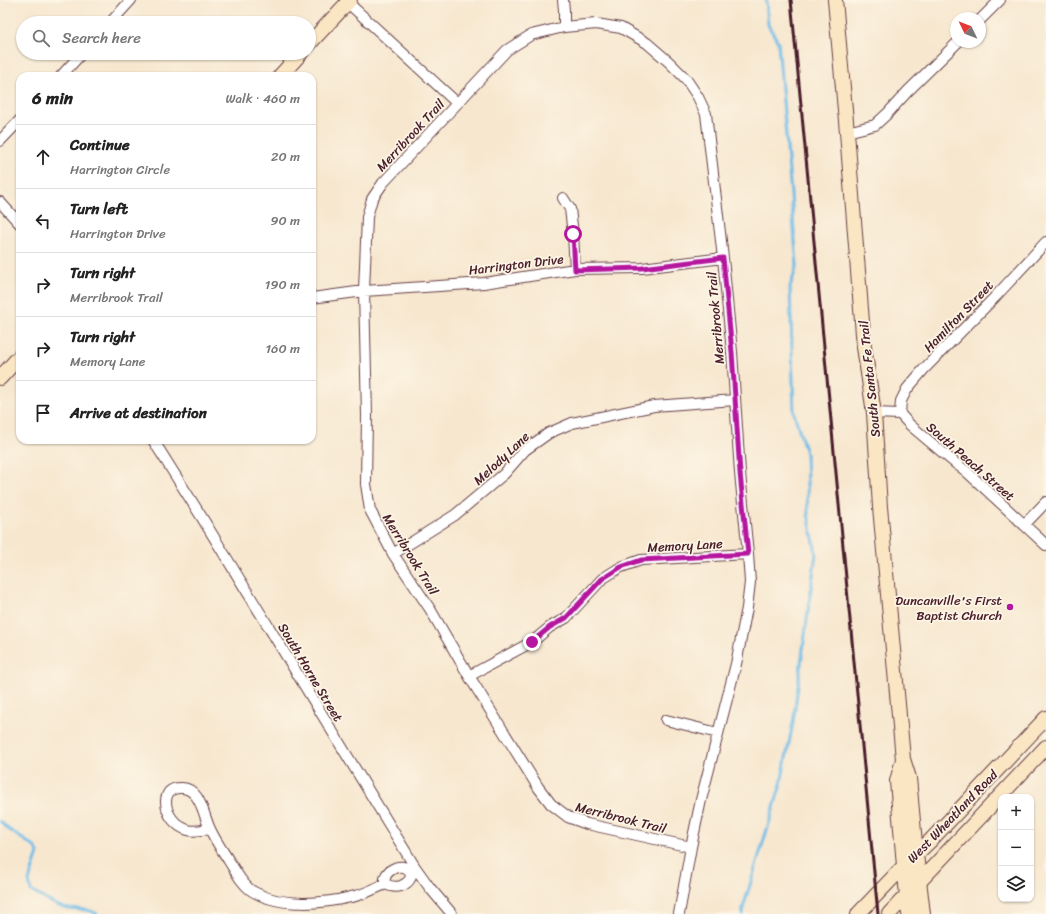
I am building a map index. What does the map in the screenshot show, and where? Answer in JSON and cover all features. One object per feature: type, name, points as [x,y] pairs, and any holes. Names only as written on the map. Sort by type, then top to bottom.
[{"type":"street","points":[[116,16],[131,0]]},
{"type":"street","points":[[563,0],[564,27]]},
{"type":"street","name":"South Santa Fe Trail","points":[[835,0],[864,347],[874,413],[880,507],[903,759],[909,778],[916,854],[924,914]]},
{"type":"street","points":[[986,14],[1000,0]]},
{"type":"street","points":[[316,36],[348,1],[458,103]]},
{"type":"street","name":"Merribrook Trail","points":[[596,24],[621,28],[647,43],[686,79],[698,97],[706,114],[723,258],[732,352],[740,473],[750,582],[747,608],[736,664],[701,800],[691,847],[587,824],[568,817],[551,804],[538,787],[469,676],[430,609],[393,554],[370,510],[366,484],[367,415],[364,291],[367,217],[372,199],[383,183],[458,103],[507,50],[531,35],[564,27],[596,24]]},
{"type":"street","points":[[847,132],[875,125],[952,48]]},
{"type":"street","points":[[65,72],[76,60]]},
{"type":"street","points":[[284,72],[295,60]]},
{"type":"street","points":[[0,142],[16,124]]},
{"type":"street","points":[[563,198],[570,209],[575,270]]},
{"type":"street","points":[[0,202],[16,220]]},
{"type":"street","name":"Hamilton Street","points":[[900,414],[901,401],[907,389],[924,369],[1046,242]]},
{"type":"street","name":"Harrington Drive","points":[[316,297],[364,291],[484,282],[575,270],[642,268],[723,258]]},
{"type":"street","points":[[0,378],[16,360]]},
{"type":"street","name":"Melody Lane","points":[[393,554],[455,515],[504,474],[525,450],[549,433],[572,423],[654,406],[735,400]]},
{"type":"street","points":[[874,413],[900,414]]},
{"type":"street","name":"South Peach Street","points":[[900,414],[910,425],[966,471],[1046,545]]},
{"type":"street","name":"South Horne Street","points":[[156,444],[213,536],[412,869],[452,914]]},
{"type":"street","points":[[1024,525],[1046,502]]},
{"type":"street","name":"Memory Lane","points":[[469,676],[532,642],[550,627],[566,618],[602,579],[621,567],[641,560],[748,554]]},
{"type":"street","name":"West Wheatland Road","points":[[858,914],[957,813],[1046,718]]},
{"type":"street","points":[[666,720],[718,733]]},
{"type":"street","name":"West Wheatland Road","points":[[889,914],[1046,747]]},
{"type":"street","name":"South Santa Fe Trail","points":[[903,759],[897,781],[909,914]]},
{"type":"street","points":[[209,829],[196,831],[181,827],[177,824],[168,813],[166,807],[166,798],[168,793],[173,789],[182,787],[195,795],[202,807],[209,829],[242,881],[254,893],[269,899],[288,902],[308,903],[331,901],[365,893],[385,884],[392,887],[397,887],[410,880],[412,869],[399,866],[392,869],[387,873],[384,882],[385,884]]},
{"type":"street","points":[[679,914],[691,847]]},
{"type":"waterway","points":[[743,914],[743,908],[781,784],[793,723],[816,553],[808,514],[806,453],[794,413],[790,287],[797,265],[778,42],[768,25],[766,0]]},
{"type":"waterway","points":[[0,821],[8,829],[36,848],[38,853],[29,881],[31,891],[64,908],[86,910],[97,914]]},
{"type":"railway","points":[[791,0],[878,914]]},
{"type":"place","name":"Duncanville's First Baptist Church","points":[[1010,607]]},
{"type":"route","points":[[532,642],[550,627],[566,618],[602,579],[621,567],[641,560],[748,554],[723,258],[642,268],[575,270],[573,234]]}]
